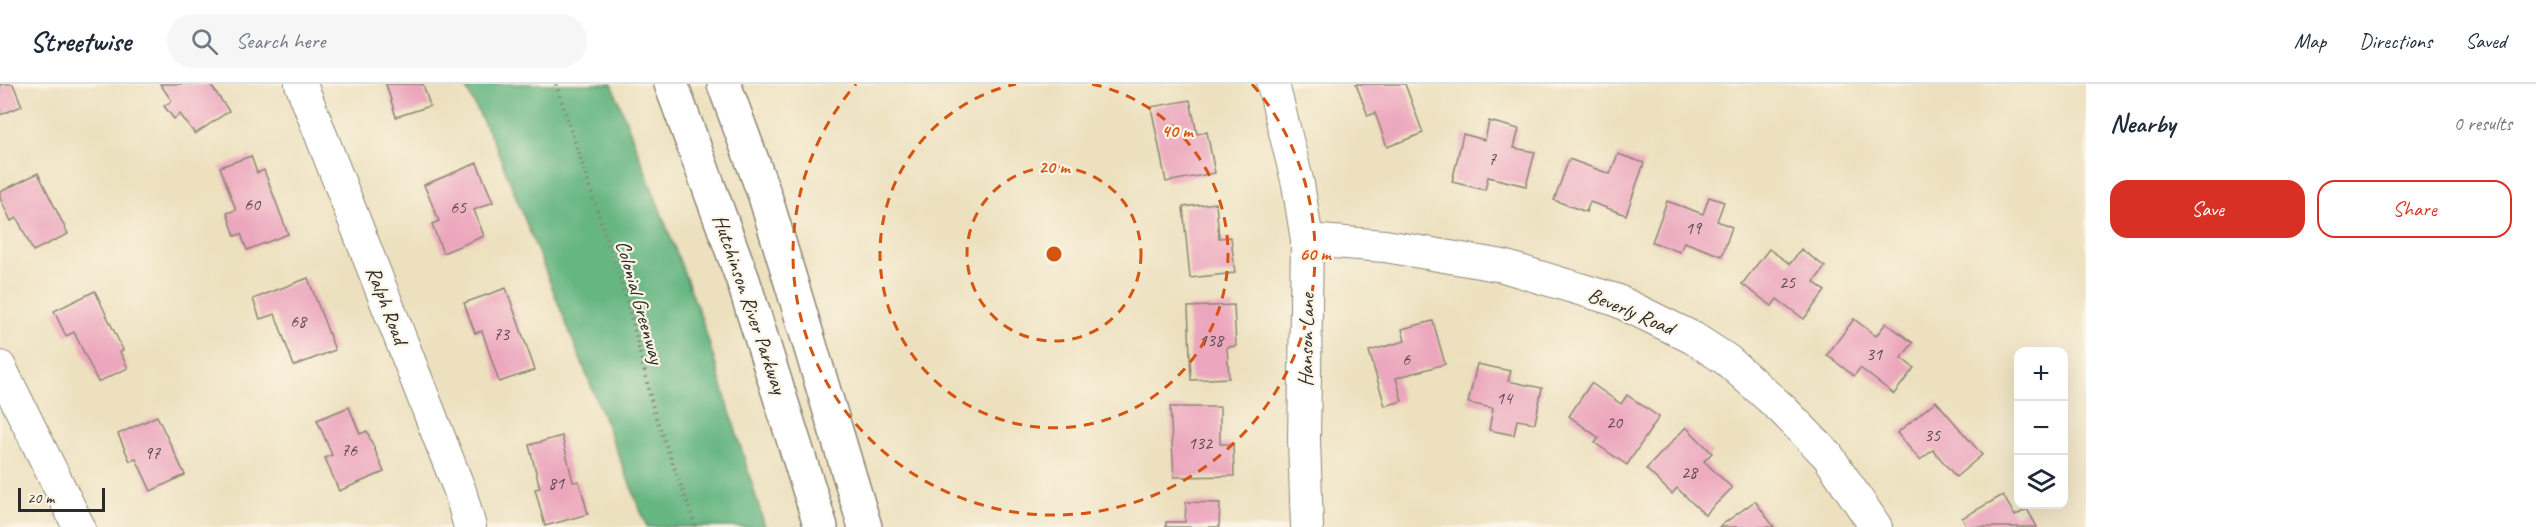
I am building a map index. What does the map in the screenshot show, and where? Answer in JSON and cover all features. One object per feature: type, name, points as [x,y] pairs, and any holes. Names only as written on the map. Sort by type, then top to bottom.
[{"type":"highway","name":"Hutchinson River Parkway","points":[[671,84],[743,280],[820,527]]},
{"type":"highway","name":"Hutchinson River Parkway","points":[[724,84],[765,196],[866,527]]},
{"type":"street","name":"Ralph Road","points":[[301,84],[460,490],[470,527]]},
{"type":"street","name":"Hanson Lane","points":[[1273,84],[1298,184],[1307,240],[1304,440],[1307,527]]},
{"type":"street","name":"Beverly Road","points":[[1307,240],[1385,246],[1503,266],[1616,300],[1683,333],[1727,360],[1782,409],[1828,456],[1876,527]]},
{"type":"street","points":[[0,367],[79,527]]},
{"type":"path","name":"Colonial Greenway","points":[[556,84],[629,307],[654,412],[696,527]]},
{"type":"green space","points":[[464,84],[612,84],[702,320],[765,527],[647,527],[497,149]]},
{"type":"building","points":[[0,84],[13,84],[22,106],[0,115]]},
{"type":"building","points":[[160,84],[210,84],[229,111],[195,134],[180,114],[174,119],[164,106],[172,101]]},
{"type":"building","points":[[386,84],[423,84],[430,106],[396,117]]},
{"type":"building","points":[[1356,84],[1405,84],[1423,133],[1387,147],[1375,113],[1368,116]]},
{"type":"building","points":[[1190,100],[1197,134],[1207,132],[1215,173],[1166,182],[1151,107]]},
{"type":"building","points":[[1489,121],[1519,129],[1514,148],[1535,152],[1526,186],[1488,177],[1485,190],[1452,182],[1463,134],[1485,140]]},
{"type":"building","points":[[1618,154],[1644,163],[1626,215],[1590,202],[1586,212],[1554,200],[1569,159],[1610,174]]},
{"type":"building","points":[[251,156],[257,173],[264,170],[288,234],[247,250],[241,234],[235,236],[227,213],[236,210],[220,167]]},
{"type":"building","points":[[477,163],[493,202],[474,210],[484,236],[443,253],[432,224],[439,221],[424,185]]},
{"type":"building","points":[[38,173],[68,234],[33,251],[17,218],[11,221],[0,198],[0,192]]},
{"type":"building","points":[[1709,197],[1724,202],[1717,221],[1732,227],[1722,256],[1684,242],[1680,252],[1652,242],[1667,201],[1703,214]]},
{"type":"building","points":[[1216,203],[1219,238],[1231,237],[1235,273],[1190,278],[1183,207]]},
{"type":"building","points":[[1769,249],[1790,264],[1801,249],[1825,267],[1814,282],[1825,291],[1804,319],[1777,299],[1772,306],[1742,284]]},
{"type":"building","points":[[308,278],[335,350],[294,366],[275,314],[260,319],[253,299]]},
{"type":"building","points":[[506,288],[535,370],[499,382],[482,331],[475,333],[464,303]]},
{"type":"building","points":[[95,291],[123,350],[120,352],[128,368],[98,382],[74,332],[66,336],[54,311]]},
{"type":"building","points":[[1234,305],[1236,346],[1227,347],[1229,378],[1191,380],[1188,307]]},
{"type":"building","points":[[1854,319],[1876,336],[1886,323],[1913,343],[1901,358],[1914,368],[1894,394],[1860,368],[1854,376],[1827,355]]},
{"type":"building","points":[[1433,321],[1445,364],[1396,378],[1402,401],[1385,406],[1369,351],[1405,341],[1402,329]]},
{"type":"building","points":[[1477,364],[1511,371],[1508,381],[1542,388],[1535,423],[1517,420],[1514,435],[1489,430],[1493,408],[1468,403]]},
{"type":"building","points":[[1591,383],[1621,404],[1627,395],[1659,417],[1627,465],[1595,443],[1599,438],[1569,416]]},
{"type":"building","points":[[1936,401],[1982,455],[1956,477],[1933,450],[1920,460],[1897,433]]},
{"type":"building","points":[[349,407],[360,434],[367,431],[384,472],[339,491],[325,458],[332,455],[317,420]]},
{"type":"building","points":[[1170,407],[1220,407],[1220,444],[1233,444],[1234,476],[1174,477]]},
{"type":"building","points":[[157,416],[185,475],[151,491],[136,459],[130,461],[118,434]]},
{"type":"building","points":[[1686,427],[1712,453],[1704,461],[1732,488],[1705,515],[1677,488],[1672,494],[1646,469]]},
{"type":"building","points":[[562,436],[573,482],[579,481],[588,514],[545,526],[535,489],[540,488],[529,445]]},
{"type":"building","points":[[2003,495],[2015,516],[2027,509],[2037,527],[1967,527],[1962,518]]},
{"type":"building","points":[[1755,501],[1774,527],[1719,527]]},
{"type":"building","points":[[1186,502],[1220,503],[1219,527],[1166,527],[1166,522],[1185,522]]}]
